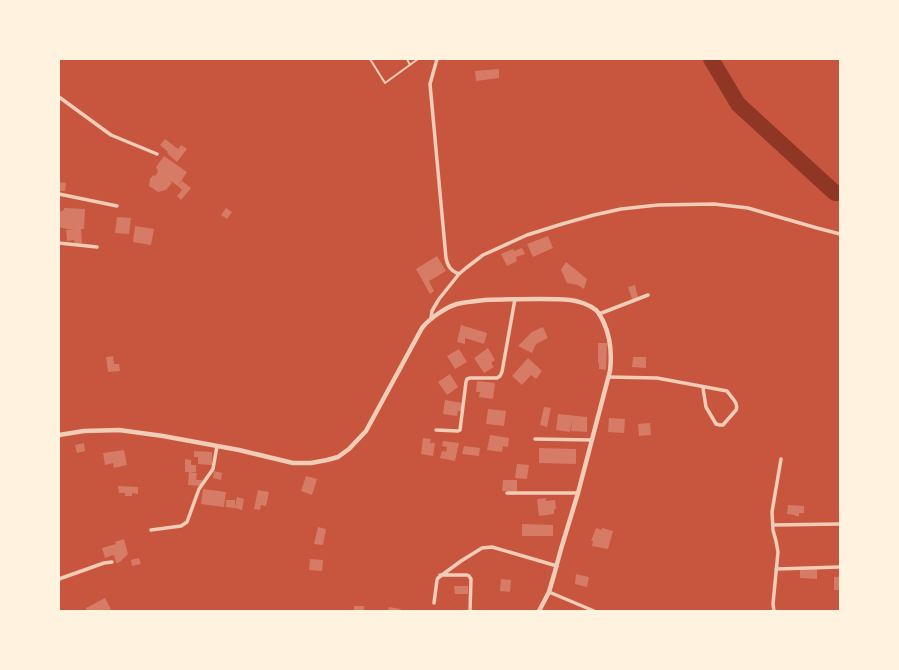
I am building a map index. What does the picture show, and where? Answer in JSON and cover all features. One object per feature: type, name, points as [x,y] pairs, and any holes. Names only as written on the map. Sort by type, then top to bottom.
[{"type":"street","points":[[437,59],[430,84],[446,258],[447,264],[452,271],[459,274]]},
{"type":"street","points":[[59,97],[110,135],[157,154]]},
{"type":"street","points":[[59,194],[117,206]]},
{"type":"street","points":[[431,318],[432,311],[439,299],[459,274],[483,255],[527,235],[594,215],[621,209],[658,205],[714,204],[748,208],[840,234]]},
{"type":"street","points":[[59,243],[97,247]]},
{"type":"street","points":[[599,314],[648,295]]},
{"type":"street","points":[[436,430],[460,430],[467,379],[497,378],[500,376],[515,299]]},
{"type":"street","points":[[59,436],[84,431],[119,430],[163,436],[299,463],[321,462],[338,457],[349,449],[366,431],[422,328],[431,318],[446,309],[458,304],[515,299],[572,300],[588,305],[596,310],[608,331],[611,347],[609,377],[557,566],[549,592],[539,611]]},
{"type":"street","points":[[609,377],[657,378],[703,388],[727,391],[737,403],[738,407],[723,425],[716,424],[707,411],[703,388]]},
{"type":"street","points":[[535,439],[592,440]]},
{"type":"street","points":[[151,530],[180,526],[188,522],[199,489],[213,469],[217,446]]},
{"type":"street","points":[[774,611],[773,604],[778,552],[773,530],[772,512],[781,459]]},
{"type":"street","points":[[507,493],[578,493]]},
{"type":"street","points":[[773,525],[840,524]]},
{"type":"street","points":[[434,603],[437,580],[440,575],[482,548],[492,547],[557,566]]},
{"type":"street","points":[[59,580],[112,562]]},
{"type":"street","points":[[776,569],[840,567]]},
{"type":"street","points":[[440,575],[469,576],[471,579],[470,611]]},
{"type":"street","points":[[549,592],[594,611]]},
{"type":"lane","points":[[370,59],[385,83],[418,59]]},
{"type":"lane","points":[[407,59],[410,65]]},
{"type":"building","points":[[499,69],[499,78],[476,81],[475,71]]},
{"type":"building","points":[[165,139],[178,149],[181,145],[187,149],[177,162],[160,145]]},
{"type":"building","points":[[164,156],[187,172],[178,186],[169,180],[172,183],[166,190],[158,192],[149,186],[150,179],[158,172],[156,167]]},
{"type":"building","points":[[182,181],[191,188],[181,200],[177,196],[182,190],[178,186]]},
{"type":"building","points":[[59,182],[66,183],[65,191],[59,191]]},
{"type":"building","points":[[64,208],[85,209],[84,229],[81,229],[82,243],[75,244],[74,240],[67,241],[66,230],[75,229],[59,227],[59,212],[64,210]]},
{"type":"building","points":[[226,208],[232,212],[227,219],[221,215]]},
{"type":"building","points":[[117,217],[131,218],[129,234],[115,233]]},
{"type":"building","points":[[135,226],[154,229],[151,245],[133,242]]},
{"type":"building","points":[[548,236],[553,248],[533,257],[527,244]]},
{"type":"building","points":[[522,248],[525,254],[516,257],[517,261],[507,266],[501,254],[513,249],[514,251]]},
{"type":"building","points":[[437,256],[446,271],[429,281],[434,291],[430,294],[416,269]]},
{"type":"building","points":[[566,262],[587,279],[584,289],[578,285],[567,283],[561,270]]},
{"type":"building","points":[[635,285],[638,297],[632,299],[628,287]]},
{"type":"building","points":[[461,325],[487,333],[484,344],[465,338],[465,344],[457,342]]},
{"type":"building","points":[[543,327],[548,338],[536,344],[532,353],[518,346],[532,332]]},
{"type":"building","points":[[598,343],[607,343],[606,370],[599,369]]},
{"type":"building","points":[[488,348],[495,360],[491,363],[494,367],[484,373],[474,358]]},
{"type":"building","points":[[459,349],[467,362],[455,369],[447,356]]},
{"type":"building","points":[[113,356],[114,364],[119,364],[120,371],[108,372],[106,357]]},
{"type":"building","points":[[633,357],[646,357],[646,368],[632,367]]},
{"type":"building","points":[[528,358],[542,371],[536,379],[531,375],[522,385],[512,376]]},
{"type":"building","points":[[450,374],[458,387],[447,395],[438,382]]},
{"type":"building","points":[[477,381],[495,383],[493,399],[479,397],[480,392],[476,392]]},
{"type":"building","points":[[445,400],[462,403],[461,411],[458,411],[457,416],[443,414]]},
{"type":"building","points":[[544,407],[551,408],[547,427],[540,425]]},
{"type":"building","points":[[488,409],[506,411],[504,426],[486,424]]},
{"type":"building","points":[[558,414],[587,417],[587,432],[571,431],[572,420],[570,432],[556,430]]},
{"type":"building","points":[[609,418],[625,419],[624,433],[608,432]]},
{"type":"building","points":[[650,423],[651,435],[639,436],[638,424]]},
{"type":"building","points":[[490,435],[509,438],[508,447],[503,446],[502,452],[487,450]]},
{"type":"building","points":[[423,438],[431,439],[430,443],[435,443],[433,456],[421,454]]},
{"type":"building","points":[[443,441],[459,443],[455,461],[440,458],[442,451],[446,452],[447,447],[442,446]]},
{"type":"building","points":[[84,443],[85,451],[77,453],[75,445]]},
{"type":"building","points":[[464,446],[480,448],[479,456],[462,454]]},
{"type":"building","points":[[539,448],[576,449],[576,464],[539,463]]},
{"type":"building","points":[[124,450],[127,465],[114,468],[113,463],[105,465],[103,453]]},
{"type":"building","points":[[194,451],[212,452],[212,465],[198,464],[198,457],[194,457]]},
{"type":"building","points":[[185,459],[191,460],[191,465],[196,465],[196,472],[185,472]]},
{"type":"building","points":[[517,464],[529,465],[527,479],[515,478]]},
{"type":"building","points":[[214,471],[222,473],[221,480],[213,478]]},
{"type":"building","points":[[189,472],[197,473],[196,480],[202,480],[201,486],[188,485]]},
{"type":"building","points":[[306,476],[317,479],[312,495],[301,491]]},
{"type":"building","points":[[503,480],[517,480],[517,491],[502,491]]},
{"type":"building","points":[[118,486],[138,487],[138,494],[132,493],[132,496],[125,496],[125,493],[119,493]]},
{"type":"building","points":[[203,489],[226,492],[224,507],[201,504]]},
{"type":"building","points":[[258,490],[269,492],[266,506],[261,505],[260,510],[254,509]]},
{"type":"building","points":[[237,497],[244,499],[242,510],[226,507],[226,500],[235,500],[235,507]]},
{"type":"building","points":[[546,498],[546,501],[555,500],[556,509],[554,509],[554,514],[539,516],[537,499]]},
{"type":"building","points":[[788,505],[804,506],[804,513],[799,513],[799,516],[787,514]]},
{"type":"building","points":[[522,524],[553,525],[553,536],[522,536]]},
{"type":"building","points":[[318,527],[326,529],[323,545],[314,544]]},
{"type":"building","points":[[596,528],[613,531],[608,549],[592,546],[593,541],[591,541]]},
{"type":"building","points":[[124,539],[128,554],[120,562],[116,563],[114,555],[105,558],[102,548],[116,544],[115,542]]},
{"type":"building","points":[[139,558],[141,564],[132,566],[131,560]]},
{"type":"building","points":[[310,559],[323,560],[322,571],[309,570]]},
{"type":"building","points":[[800,569],[817,569],[817,579],[800,578]]},
{"type":"building","points":[[576,574],[589,577],[587,587],[575,584]]},
{"type":"building","points":[[834,577],[840,577],[840,590],[834,590]]},
{"type":"building","points":[[501,579],[511,580],[510,592],[500,591]]},
{"type":"building","points":[[454,586],[468,586],[468,594],[455,594]]},
{"type":"building","points":[[105,598],[111,609],[108,611],[87,611],[86,608]]},
{"type":"building","points":[[354,606],[364,606],[364,611],[354,611]]},
{"type":"building","points":[[389,607],[401,609],[400,611],[388,611]]},
{"type":"waterway","points":[[711,59],[738,104],[835,193],[840,193]]}]
